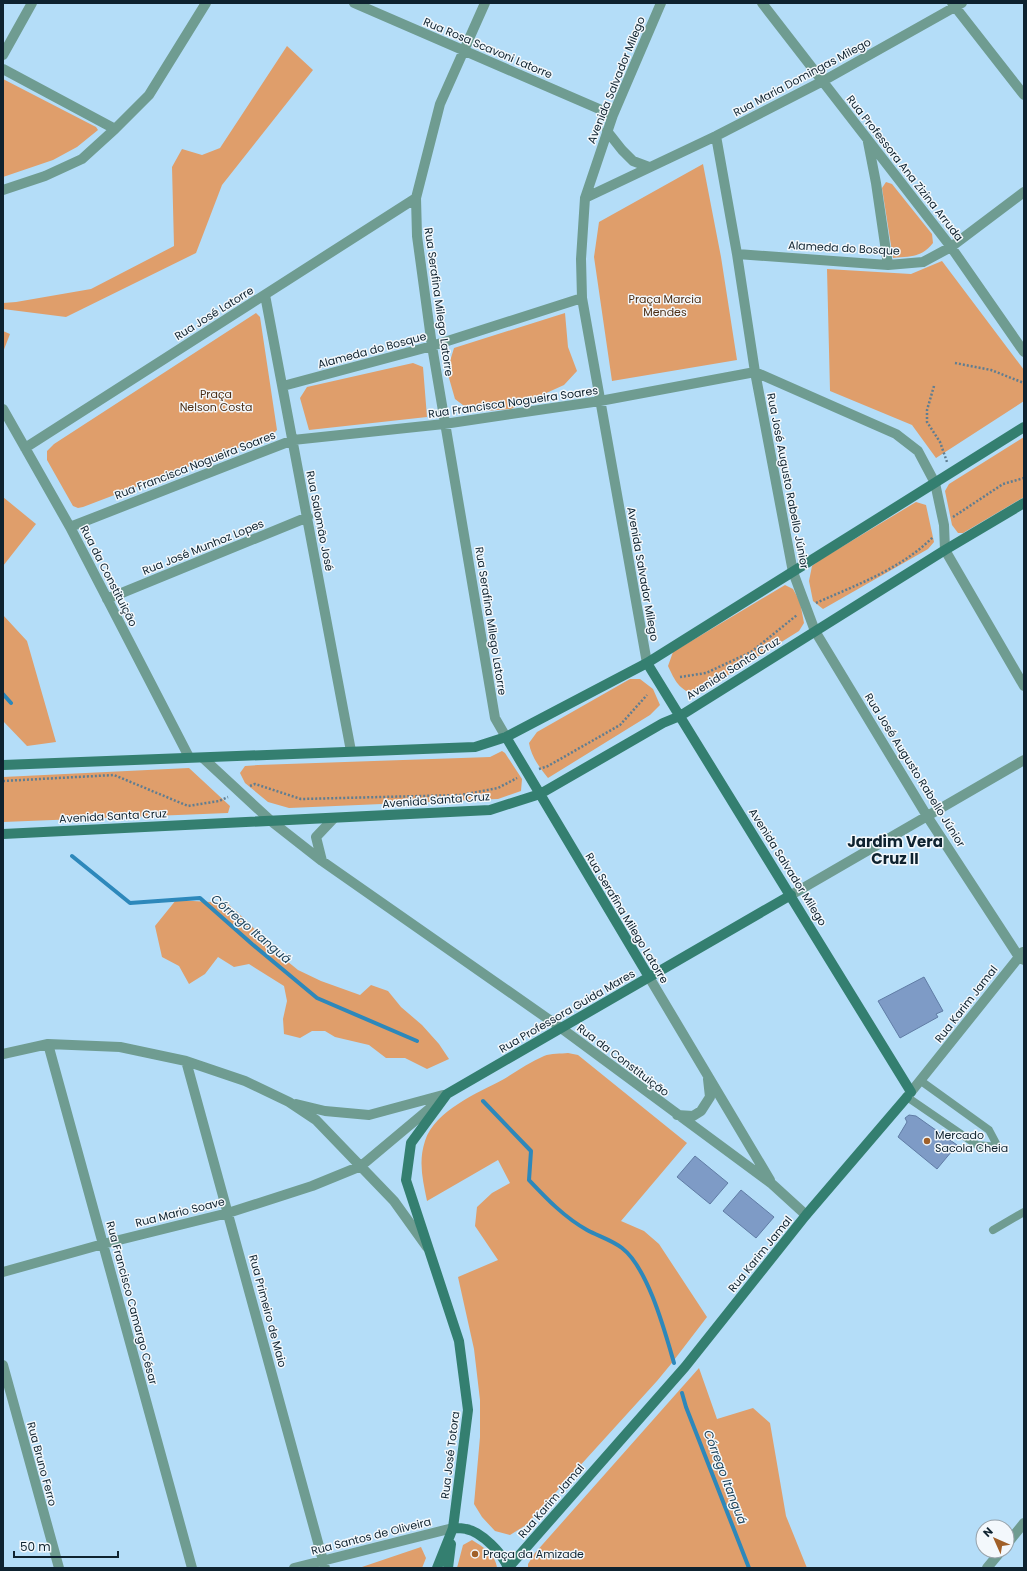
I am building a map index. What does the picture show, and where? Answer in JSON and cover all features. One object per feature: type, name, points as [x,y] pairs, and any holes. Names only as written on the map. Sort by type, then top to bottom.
[{"type":"main road","points":[[3,765],[475,747],[506,737],[647,663],[1024,427]]},
{"type":"main road","name":"Avenida Santa Cruz","points":[[3,834],[490,810],[540,794],[663,722],[680,716],[945,550],[1024,503]]},
{"type":"main road","name":"Avenida Salvador Milego","points":[[647,663],[791,895],[909,1095]]},
{"type":"main road","name":"Rua Serafina Milego Latorre","points":[[506,737],[526,774],[540,794],[649,977]]},
{"type":"main road","name":"Rua Professora Guida Mares","points":[[447,1094],[791,895]]},
{"type":"main road","name":"Rua José Totora","points":[[437,1568],[453,1528],[468,1410],[459,1342],[406,1180],[411,1143],[447,1094]]},
{"type":"main road","name":"Rua Karim Jamal","points":[[509,1568],[685,1367],[806,1215],[909,1095]]},
{"type":"main road","points":[[448,1568],[453,1528],[466,1528],[493,1545],[509,1568]]},
{"type":"street","points":[[3,55],[32,3]]},
{"type":"street","points":[[3,190],[45,176],[82,159],[115,129],[149,95],[206,3]]},
{"type":"street","name":"Rua Rosa Scavoni Latorre","points":[[354,3],[613,115]]},
{"type":"street","name":"Rua Serafina Milego Latorre","points":[[485,3],[440,104],[416,198],[417,236],[444,424],[458,496],[495,718],[506,737]]},
{"type":"street","name":"Avenida Salvador Milego","points":[[647,663],[582,298],[581,259],[585,198],[613,115],[660,3]]},
{"type":"street","name":"Rua Professora Ana Zizina Arruda","points":[[762,3],[951,247],[1024,352]]},
{"type":"street","points":[[956,4],[1024,95]]},
{"type":"street","name":"Rua Maria Domingas Milego","points":[[585,198],[716,136],[823,81],[956,4]]},
{"type":"street","points":[[3,68],[115,129]]},
{"type":"street","points":[[607,131],[622,150],[634,161],[649,168]]},
{"type":"street","name":"Rua José Augusto Rabello Júnior","points":[[716,136],[737,254],[755,372],[793,572],[815,631],[927,816],[1022,956]]},
{"type":"street","points":[[867,139],[876,183],[888,264]]},
{"type":"street","points":[[876,183],[886,174],[896,176]]},
{"type":"street","name":"Alameda do Bosque","points":[[737,254],[888,264],[923,262],[951,247],[1024,192]]},
{"type":"street","name":"Rua José Latorre","points":[[25,448],[416,198]]},
{"type":"street","name":"Rua Salomão José","points":[[265,295],[308,517],[351,752]]},
{"type":"street","name":"Alameda do Bosque","points":[[283,386],[432,346],[582,298]]},
{"type":"street","points":[[755,372],[896,434],[918,452],[935,483],[944,525],[945,550],[1024,686]]},
{"type":"street","name":"Rua Francisca Nogueira Soares","points":[[70,527],[293,440],[444,424],[600,401],[755,372]]},
{"type":"street","name":"Rua da Constituição","points":[[3,409],[70,527],[189,757]]},
{"type":"street","name":"Rua José Munhoz Lopes","points":[[107,599],[308,517]]},
{"type":"street","name":"Rua da Constituição","points":[[203,758],[271,821],[322,861],[561,1028],[772,1184],[806,1215]]},
{"type":"street","name":"Rua Professora Guida Mares","points":[[791,895],[1024,760]]},
{"type":"street","points":[[322,861],[316,837],[334,818]]},
{"type":"street","name":"Rua Karim Jamal","points":[[909,1095],[1022,956]]},
{"type":"street","name":"Rua Serafina Milego Latorre","points":[[649,977],[772,1184]]},
{"type":"street","points":[[3,1054],[48,1044],[120,1047],[186,1061],[245,1081],[289,1102],[325,1111],[369,1115],[447,1094]]},
{"type":"street","name":"Rua Francisco Camargo César","points":[[48,1044],[192,1568]]},
{"type":"street","name":"Rua Primeiro de Maio","points":[[186,1061],[324,1564]]},
{"type":"street","points":[[677,1115],[693,1116],[701,1110],[710,1097],[707,1076]]},
{"type":"street","name":"Rua Professora Guida Mares","points":[[361,1166],[447,1094]]},
{"type":"street","name":"Rua José Totora","points":[[289,1102],[316,1120],[361,1166],[394,1201],[429,1250]]},
{"type":"street","name":"Rua Mario Soave","points":[[3,1272],[103,1244],[228,1213],[312,1186],[361,1166]]},
{"type":"street","name":"Rua Bruno Ferro","points":[[3,1365],[59,1568]]},
{"type":"street","points":[[1015,1534],[1024,1523]]},
{"type":"street","name":"Rua Santos de Oliveira","points":[[294,1568],[324,1564],[453,1528]]},
{"type":"street","points":[[987,1568],[994,1559]]},
{"type":"lane","points":[[909,1095],[977,1145],[998,1147],[990,1130],[921,1081]]},
{"type":"lane","points":[[993,1230],[1024,1212]]},
{"type":"path","points":[[955,363],[991,370],[1024,383]]},
{"type":"path","points":[[934,386],[927,410],[927,422],[940,442],[951,473]]},
{"type":"path","points":[[958,512],[1002,484],[1024,478]]},
{"type":"path","points":[[3,782],[114,775],[188,806],[219,800],[255,784],[301,799],[461,795],[498,788],[526,774],[548,766],[620,725],[647,695]]},
{"type":"green space","points":[[287,46],[313,70],[222,185],[196,253],[66,317],[3,309],[3,303],[91,289],[174,246],[172,167],[182,149],[202,155],[220,148]]},
{"type":"green space","points":[[3,79],[96,127],[98,130],[77,147],[53,160],[3,177]]},
{"type":"green space","name":"Praça Marcia Mendes","points":[[703,164],[721,257],[737,360],[612,381],[594,257],[599,222]]},
{"type":"green space","points":[[886,182],[892,184],[932,234],[933,243],[929,248],[920,254],[893,258],[882,188]]},
{"type":"green space","points":[[942,261],[1024,370],[1024,401],[936,458],[912,425],[830,391],[827,269],[911,274]]},
{"type":"green space","name":"Praça Nelson Costa","points":[[256,313],[260,317],[277,430],[272,435],[83,507],[78,508],[73,506],[47,460],[47,451],[54,444]]},
{"type":"green space","points":[[565,313],[568,347],[577,371],[564,385],[511,409],[472,412],[455,399],[447,371],[454,348]]},
{"type":"green space","points":[[3,331],[10,334],[3,352]]},
{"type":"green space","points":[[413,363],[423,367],[427,417],[309,430],[300,398],[307,387]]},
{"type":"green space","points":[[1024,437],[1024,497],[963,533],[958,533],[952,525],[945,491],[949,484]]},
{"type":"green space","points":[[3,497],[36,524],[3,566]]},
{"type":"green space","points":[[916,502],[926,505],[934,542],[928,549],[823,609],[813,601],[809,581],[812,566]]},
{"type":"green space","points":[[785,585],[793,589],[800,602],[804,623],[799,631],[696,695],[685,690],[678,684],[668,666],[673,652]]},
{"type":"green space","points":[[3,615],[27,641],[56,742],[27,746],[3,721]]},
{"type":"green space","points":[[630,679],[640,679],[653,689],[660,705],[650,715],[548,778],[536,761],[530,748],[529,743],[537,732]]},
{"type":"green space","points":[[502,751],[505,753],[522,779],[521,791],[498,799],[289,808],[268,802],[245,783],[240,773],[245,766],[490,757]]},
{"type":"green space","points":[[189,768],[230,806],[228,813],[3,822],[3,777]]},
{"type":"green space","points":[[176,900],[227,903],[250,924],[271,948],[298,970],[321,981],[360,995],[371,985],[388,991],[401,1007],[422,1025],[439,1044],[449,1059],[427,1069],[405,1058],[386,1058],[369,1045],[335,1037],[325,1031],[312,1031],[300,1038],[284,1034],[283,1019],[287,1001],[284,986],[249,964],[234,967],[218,957],[205,974],[189,984],[179,966],[162,957],[155,926]]},
{"type":"green space","points":[[568,1053],[578,1055],[687,1143],[621,1221],[644,1231],[659,1244],[707,1317],[657,1381],[526,1525],[510,1535],[495,1531],[482,1517],[474,1504],[480,1437],[480,1400],[474,1349],[458,1277],[498,1260],[475,1226],[477,1207],[492,1193],[510,1183],[498,1160],[427,1201],[422,1171],[422,1156],[425,1141],[430,1130],[448,1111],[539,1058],[550,1054]]},
{"type":"green space","points":[[699,1368],[717,1419],[753,1408],[770,1423],[786,1516],[807,1568],[528,1568],[528,1564],[535,1553]]},
{"type":"green space","name":"Praça da Amizade","points":[[472,1540],[491,1555],[497,1568],[457,1568],[463,1545]]},
{"type":"green space","points":[[421,1547],[426,1558],[422,1568],[359,1568]]},
{"type":"building","points":[[924,977],[943,1011],[936,1014],[938,1017],[900,1038],[878,1001]]},
{"type":"building","name":"Mercado Sacola Cheia","points":[[909,1115],[916,1116],[957,1145],[937,1169],[898,1137],[907,1122],[905,1118]]},
{"type":"building","points":[[695,1156],[728,1183],[710,1204],[677,1177]]},
{"type":"building","points":[[741,1190],[774,1217],[756,1238],[723,1211]]},
{"type":"waterway","name":"Córrego Itanguá","points":[[3,694],[11,703]]},
{"type":"waterway","name":"Córrego Itanguá","points":[[72,856],[130,903],[200,898],[317,998],[417,1041]]},
{"type":"waterway","name":"Córrego Itanguá","points":[[483,1101],[531,1151],[529,1180],[563,1213],[587,1230],[618,1245],[631,1257],[648,1285],[666,1335],[674,1363]]},
{"type":"waterway","name":"Córrego Itanguá","points":[[682,1393],[686,1407],[749,1568]]},
{"type":"place","name":"Mercado Sacola Cheia","points":[[927,1141]]},
{"type":"place","name":"Praça da Amizade","points":[[475,1554]]},
{"type":"district","name":"Jardim Vera Cruz II","points":[[895,850]]}]
